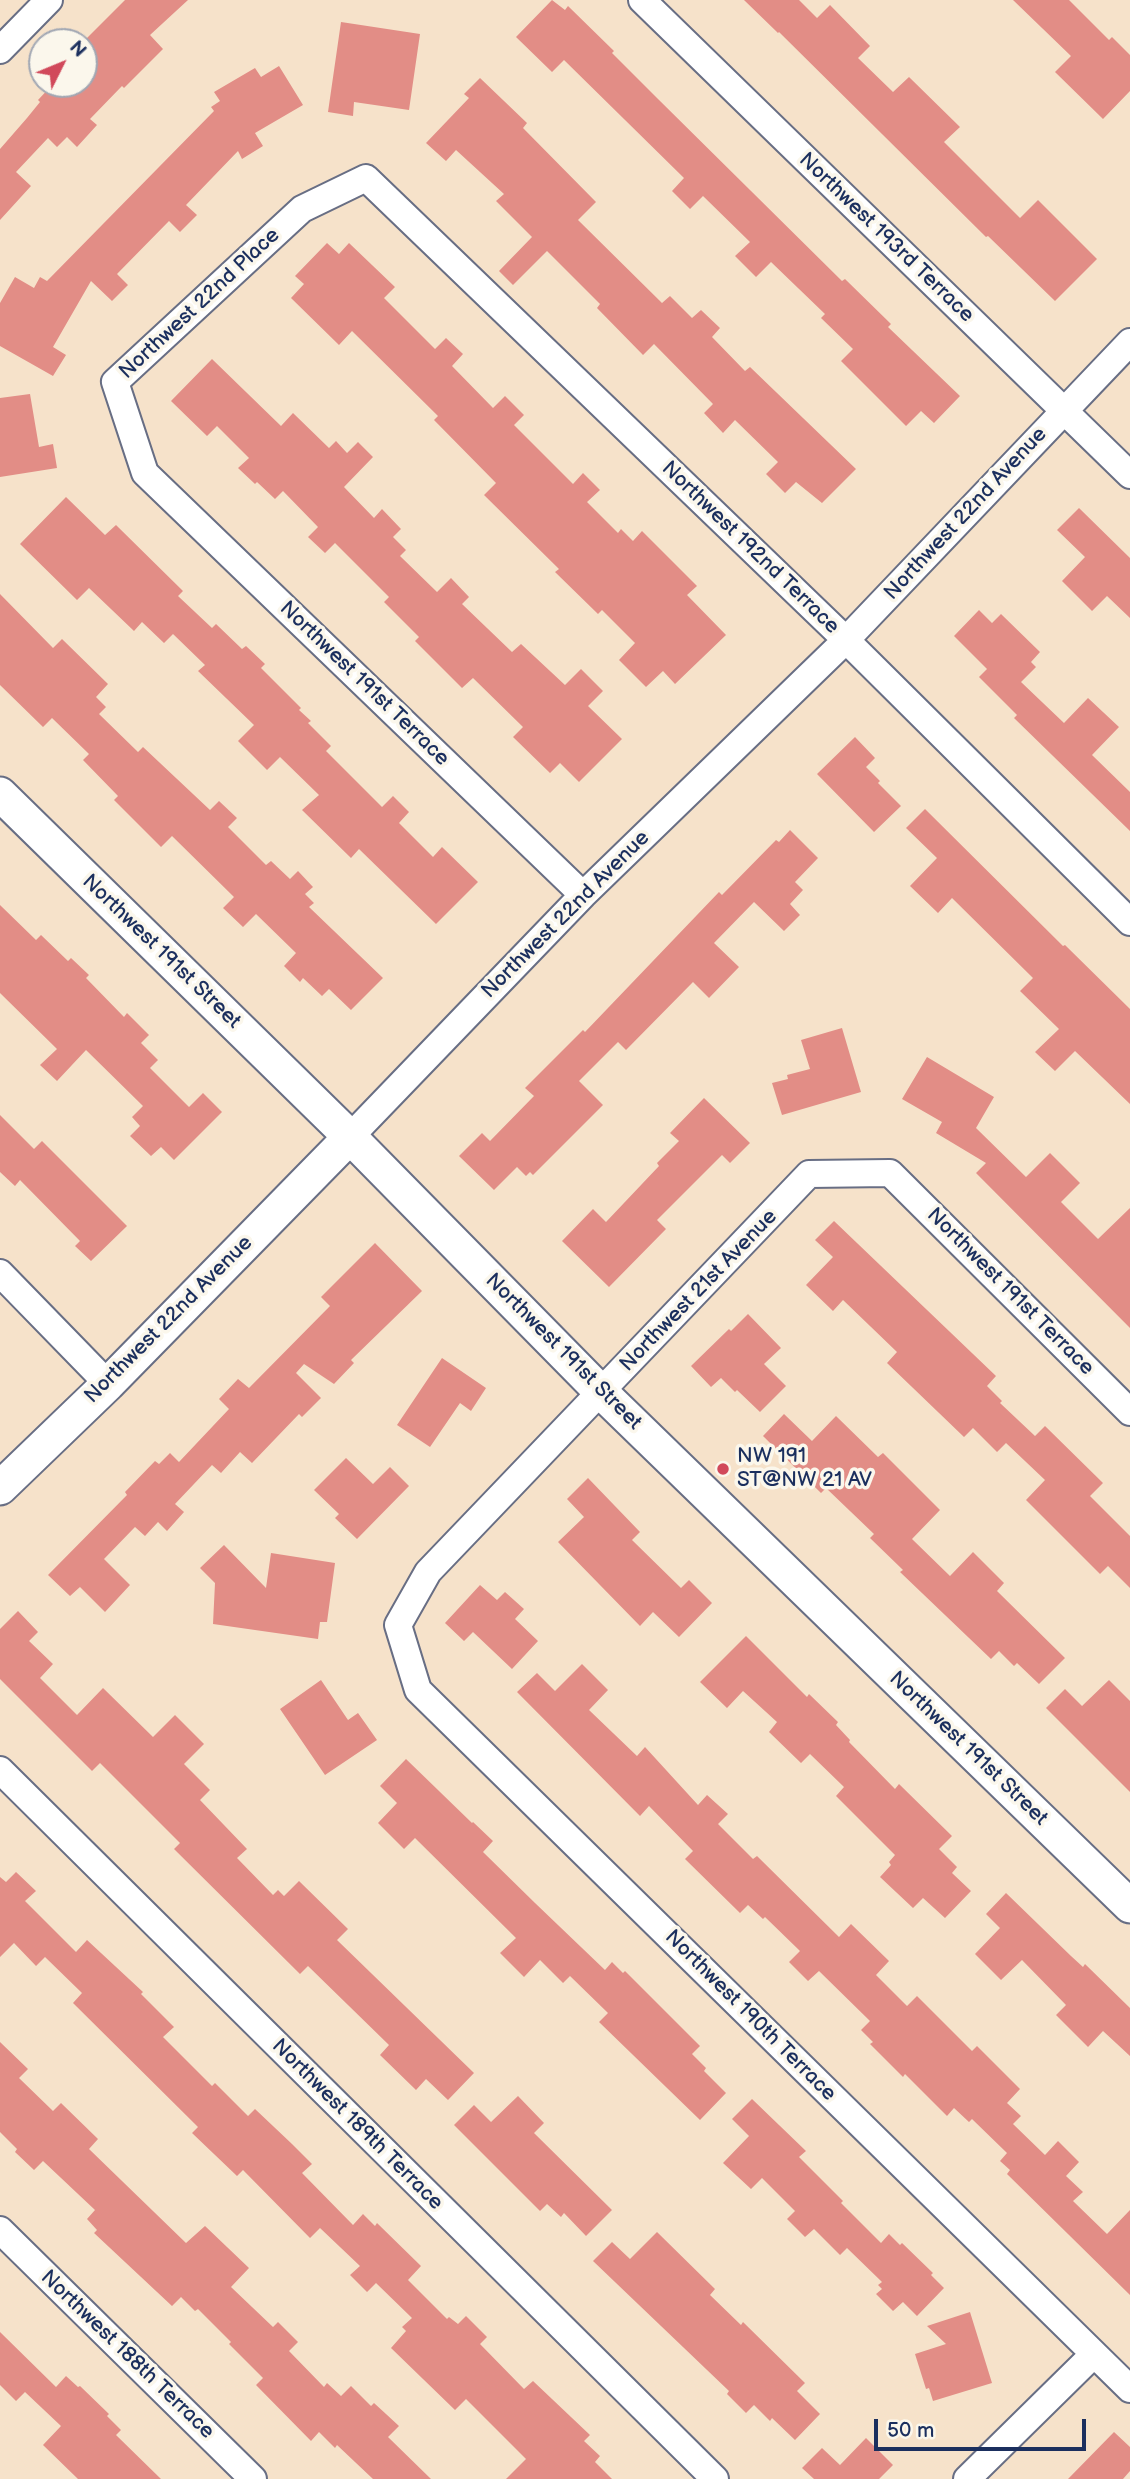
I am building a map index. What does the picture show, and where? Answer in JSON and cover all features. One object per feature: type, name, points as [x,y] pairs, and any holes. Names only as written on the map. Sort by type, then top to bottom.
[{"type":"street","points":[[0,50],[49,0]]},
{"type":"street","name":"Northwest 193rd Terrace","points":[[642,0],[1130,475]]},
{"type":"street","name":"Northwest 22nd Place","points":[[145,473],[115,382],[302,209],[366,178]]},
{"type":"street","name":"Northwest 192nd Terrace","points":[[366,178],[846,640],[1130,922]]},
{"type":"street","name":"Northwest 22nd Avenue","points":[[0,1488],[108,1384],[583,895],[846,640],[1130,342]]},
{"type":"street","name":"Northwest 191st Terrace","points":[[145,473],[583,895]]},
{"type":"street","name":"Northwest 191st Street","points":[[0,794],[350,1137],[602,1393],[1130,1906]]},
{"type":"street","name":"Northwest 191st Terrace","points":[[890,1172],[1130,1412]]},
{"type":"street","name":"Northwest 21st Avenue","points":[[398,1625],[428,1572],[809,1174],[890,1172]]},
{"type":"street","points":[[0,1273],[108,1384]]},
{"type":"street","name":"Northwest 190th Terrace","points":[[398,1625],[418,1690],[1130,2389]]},
{"type":"street","name":"Northwest 189th Terrace","points":[[0,1770],[715,2479]]},
{"type":"street","name":"Northwest 188th Terrace","points":[[0,2230],[253,2479]]},
{"type":"street","points":[[967,2479],[1094,2354]]},
{"type":"building","points":[[125,0],[188,0],[150,35],[163,49],[90,119],[97,125],[77,147],[67,137],[57,147],[48,138],[16,172],[31,186],[0,220],[0,149],[40,102],[38,100],[98,98],[97,28]]},
{"type":"building","points":[[552,0],[565,10],[568,6],[658,99],[842,281],[845,279],[891,324],[888,327],[960,396],[934,423],[921,411],[906,426],[841,361],[853,349],[821,318],[825,314],[771,262],[756,277],[735,256],[750,242],[703,196],[690,209],[672,191],[684,178],[564,60],[552,72],[516,37]]},
{"type":"building","points":[[744,0],[799,0],[817,18],[830,5],[870,46],[858,58],[893,92],[909,77],[960,127],[944,142],[1020,218],[1038,200],[1097,259],[1055,301]]},
{"type":"building","points":[[1013,0],[1069,0],[1109,40],[1112,37],[1130,55],[1130,91],[1103,119],[1055,72],[1071,56]]},
{"type":"building","points":[[341,22],[420,34],[409,110],[354,102],[353,116],[328,112]]},
{"type":"building","points":[[279,66],[303,105],[255,133],[263,146],[242,159],[238,151],[186,205],[197,215],[180,232],[169,221],[117,274],[128,285],[112,301],[91,281],[53,347],[66,355],[53,376],[0,346],[0,303],[15,277],[34,288],[40,277],[47,281],[214,111],[211,107],[220,101],[214,92],[255,68],[261,77]]},
{"type":"building","points":[[480,78],[527,123],[523,128],[596,202],[578,220],[662,303],[670,296],[692,318],[701,310],[720,328],[712,337],[745,371],[750,367],[856,469],[822,503],[796,482],[785,493],[766,474],[778,462],[735,420],[723,433],[704,413],[713,404],[654,344],[643,355],[597,308],[600,304],[547,251],[513,285],[499,271],[532,237],[496,201],[504,194],[456,150],[446,161],[426,143],[469,98],[464,94]]},
{"type":"building","points":[[327,243],[339,254],[349,243],[395,287],[384,298],[435,349],[446,338],[463,354],[452,366],[493,408],[505,396],[524,415],[514,425],[573,484],[583,473],[600,490],[587,502],[618,533],[621,529],[633,541],[642,531],[697,586],[687,595],[726,635],[675,684],[663,671],[646,687],[619,660],[635,643],[602,610],[598,614],[555,572],[559,569],[484,495],[496,483],[434,420],[438,416],[352,331],[339,345],[291,298],[304,284],[295,276]]},
{"type":"building","points":[[212,359],[281,426],[293,413],[329,448],[336,441],[347,453],[358,442],[373,457],[344,487],[374,518],[382,509],[401,529],[393,537],[406,550],[400,556],[437,592],[451,578],[469,597],[462,604],[512,652],[521,644],[565,685],[581,669],[603,691],[588,706],[622,739],[579,782],[560,763],[550,773],[513,737],[523,727],[473,678],[462,688],[415,641],[419,637],[384,602],[389,597],[335,543],[325,553],[308,537],[318,527],[283,491],[275,499],[238,468],[249,458],[217,426],[207,436],[171,401]]},
{"type":"building","points":[[30,394],[39,447],[53,444],[57,468],[0,477],[0,398]]},
{"type":"building","points":[[66,497],[105,535],[116,525],[183,591],[178,596],[212,628],[216,624],[242,649],[246,646],[265,664],[261,668],[301,708],[299,710],[311,721],[308,723],[331,746],[326,751],[382,807],[393,796],[409,812],[399,823],[433,857],[442,847],[478,882],[436,924],[359,849],[351,858],[302,810],[319,795],[280,757],[267,770],[238,741],[254,725],[198,671],[205,665],[173,634],[164,643],[142,622],[134,631],[89,588],[77,600],[20,544]]},
{"type":"building","points":[[1079,508],[1130,558],[1130,618],[1107,596],[1092,611],[1062,581],[1085,557],[1057,530]]},
{"type":"building","points":[[0,594],[53,648],[62,639],[108,684],[96,697],[106,707],[99,714],[138,752],[143,747],[210,810],[219,801],[237,818],[228,827],[266,865],[271,861],[290,879],[298,871],[313,887],[305,894],[314,903],[309,907],[383,978],[351,1010],[329,989],[322,996],[303,978],[300,982],[284,966],[296,953],[256,914],[243,927],[223,908],[234,897],[172,836],[161,847],[114,800],[118,796],[83,760],[89,754],[52,718],[43,727],[0,685]]},
{"type":"building","points":[[979,610],[992,623],[1001,614],[1040,652],[1031,662],[1036,667],[1021,682],[1064,723],[1088,698],[1119,727],[1092,755],[1130,792],[1130,831],[1014,718],[1017,715],[979,677],[987,669],[954,636]]},
{"type":"building","points":[[855,737],[875,758],[866,767],[901,806],[874,832],[817,774]]},
{"type":"building","points":[[925,809],[1130,1009],[1130,1104],[1075,1051],[1055,1071],[1035,1052],[1059,1029],[1020,991],[1033,978],[952,898],[938,913],[910,886],[937,858],[906,828]]},
{"type":"building","points":[[790,830],[818,858],[795,882],[803,890],[790,904],[800,915],[784,931],[754,902],[714,943],[739,967],[709,998],[693,982],[626,1050],[618,1042],[579,1081],[603,1105],[533,1175],[530,1172],[526,1176],[517,1167],[494,1190],[459,1156],[482,1133],[490,1141],[534,1096],[525,1088],[583,1030],[585,1032],[719,892],[722,895],[776,840],[779,842]]},
{"type":"building","points":[[0,905],[36,940],[41,935],[68,961],[71,958],[89,975],[86,978],[124,1017],[127,1013],[149,1035],[141,1043],[158,1060],[150,1068],[189,1107],[203,1093],[222,1112],[174,1160],[161,1147],[151,1156],[130,1136],[140,1126],[132,1117],[143,1106],[86,1050],[57,1081],[40,1065],[57,1049],[0,993]]},
{"type":"building","points":[[842,1028],[861,1092],[782,1115],[772,1083],[788,1079],[787,1075],[810,1069],[801,1040]]},
{"type":"building","points":[[927,1057],[994,1097],[976,1128],[1026,1177],[1050,1153],[1080,1183],[1061,1202],[1098,1239],[1130,1208],[1130,1328],[976,1173],[986,1163],[936,1133],[942,1122],[902,1099]]},
{"type":"building","points":[[704,1098],[750,1143],[730,1163],[722,1155],[657,1220],[666,1229],[609,1287],[562,1241],[593,1209],[606,1222],[679,1141],[670,1133]]},
{"type":"building","points":[[0,1115],[34,1149],[42,1141],[127,1226],[91,1261],[75,1246],[80,1241],[20,1180],[15,1186],[0,1172]]},
{"type":"building","points":[[834,1221],[996,1376],[987,1386],[1002,1401],[1000,1403],[1035,1436],[1045,1426],[1103,1483],[1090,1496],[1130,1536],[1130,1588],[1108,1566],[1100,1574],[1026,1500],[1045,1480],[1006,1443],[997,1452],[973,1428],[964,1437],[887,1363],[897,1352],[843,1300],[833,1311],[806,1285],[833,1257],[815,1240]]},
{"type":"building","points":[[375,1243],[422,1291],[351,1360],[354,1363],[334,1384],[304,1364],[296,1373],[321,1398],[302,1417],[299,1414],[252,1463],[240,1452],[221,1473],[212,1465],[175,1504],[184,1512],[167,1531],[158,1522],[145,1536],[135,1527],[104,1559],[130,1585],[105,1612],[80,1587],[70,1596],[48,1575],[127,1495],[125,1492],[155,1461],[159,1464],[170,1453],[179,1462],[229,1409],[219,1399],[238,1379],[249,1388],[330,1306],[321,1297]]},
{"type":"building","points":[[748,1314],[781,1348],[764,1364],[786,1386],[760,1412],[721,1378],[711,1387],[691,1366]]},
{"type":"building","points":[[442,1358],[486,1388],[471,1411],[460,1403],[430,1447],[397,1425]]},
{"type":"building","points":[[784,1414],[812,1441],[836,1416],[878,1457],[883,1453],[940,1510],[912,1539],[950,1576],[973,1552],[1004,1583],[997,1591],[1065,1658],[1039,1684],[1017,1663],[1014,1666],[999,1651],[991,1659],[900,1572],[903,1570],[870,1538],[874,1534],[826,1488],[821,1493],[763,1436]]},
{"type":"building","points":[[346,1458],[373,1484],[390,1467],[409,1486],[357,1539],[335,1518],[339,1514],[314,1490]]},
{"type":"building","points":[[588,1478],[640,1532],[632,1540],[681,1588],[689,1580],[712,1603],[679,1637],[653,1612],[640,1626],[558,1542],[584,1517],[567,1499]]},
{"type":"building","points":[[224,1545],[266,1588],[271,1553],[335,1563],[327,1622],[320,1622],[318,1639],[213,1624],[215,1583],[200,1568]]},
{"type":"building","points":[[480,1585],[497,1600],[505,1592],[524,1609],[515,1619],[538,1641],[512,1669],[473,1632],[464,1641],[445,1623]]},
{"type":"building","points":[[18,1611],[38,1632],[29,1641],[53,1664],[40,1678],[77,1715],[103,1688],[153,1737],[175,1715],[204,1744],[184,1764],[210,1790],[200,1800],[247,1849],[237,1858],[273,1895],[278,1890],[284,1896],[299,1881],[348,1929],[337,1940],[474,2073],[448,2100],[426,2079],[416,2090],[380,2055],[389,2045],[308,1966],[300,1974],[174,1849],[180,1843],[100,1763],[92,1771],[0,1679],[0,1629]]},
{"type":"building","points":[[746,1636],[807,1697],[809,1694],[838,1722],[836,1725],[849,1742],[895,1789],[899,1784],[952,1836],[939,1849],[957,1867],[952,1873],[971,1891],[945,1918],[923,1898],[913,1908],[880,1877],[891,1865],[889,1862],[895,1855],[836,1796],[844,1787],[810,1754],[801,1763],[769,1732],[777,1722],[743,1691],[727,1708],[700,1682]]},
{"type":"building","points":[[582,1664],[608,1690],[589,1710],[637,1756],[645,1747],[698,1805],[707,1795],[728,1814],[718,1824],[753,1859],[757,1856],[839,1937],[851,1924],[889,1961],[876,1975],[907,2006],[917,1996],[972,2051],[977,2046],[1020,2089],[1007,2103],[1021,2116],[1013,2124],[1045,2155],[1058,2141],[1079,2162],[1066,2176],[1083,2192],[1073,2201],[1107,2234],[1130,2210],[1130,2295],[1007,2174],[1010,2170],[1000,2161],[1007,2153],[972,2119],[969,2122],[954,2108],[947,2116],[905,2074],[903,2077],[870,2044],[873,2042],[861,2030],[870,2021],[819,1971],[808,1981],[789,1962],[800,1951],[765,1917],[763,1919],[748,1905],[740,1913],[685,1859],[693,1851],[649,1806],[640,1816],[517,1692],[537,1673],[555,1691]]},
{"type":"building","points":[[321,1680],[348,1720],[358,1713],[377,1740],[325,1775],[280,1709]]},
{"type":"building","points":[[1109,1680],[1130,1701],[1130,1792],[1046,1708],[1065,1689],[1082,1706]]},
{"type":"building","points":[[406,1759],[493,1841],[483,1852],[535,1903],[605,1970],[612,1962],[623,1973],[625,1971],[700,2046],[692,2054],[706,2068],[704,2071],[726,2093],[700,2120],[599,2022],[608,2013],[570,1976],[563,1983],[540,1960],[524,1977],[500,1953],[516,1938],[415,1838],[404,1849],[378,1823],[397,1803],[380,1786]]},
{"type":"building","points":[[16,1872],[36,1891],[25,1901],[76,1952],[87,1940],[143,1992],[141,1994],[174,2027],[163,2037],[212,2086],[215,2083],[248,2116],[255,2109],[292,2144],[312,2164],[302,2173],[353,2225],[363,2214],[375,2226],[377,2223],[421,2266],[408,2280],[447,2319],[449,2317],[458,2324],[466,2316],[487,2337],[480,2344],[524,2389],[533,2381],[590,2435],[584,2441],[600,2456],[595,2462],[612,2479],[506,2479],[526,2459],[466,2399],[455,2410],[391,2348],[406,2331],[402,2327],[412,2318],[376,2283],[367,2292],[350,2275],[360,2266],[320,2228],[310,2238],[243,2170],[237,2176],[192,2133],[198,2127],[73,2003],[82,1993],[45,1957],[36,1966],[14,1943],[0,1957],[0,1877],[6,1882]]},
{"type":"building","points":[[1006,1893],[1130,2008],[1130,2056],[1103,2031],[1088,2047],[1056,2015],[1066,2005],[1022,1960],[1001,1980],[975,1954],[1000,1928],[986,1914]]},
{"type":"building","points":[[0,2042],[28,2069],[19,2078],[53,2111],[61,2103],[98,2139],[89,2149],[186,2243],[205,2226],[249,2268],[231,2287],[273,2327],[278,2322],[298,2342],[289,2351],[324,2387],[327,2383],[341,2396],[351,2386],[371,2406],[374,2403],[399,2426],[388,2437],[431,2479],[373,2479],[319,2432],[311,2441],[256,2385],[263,2378],[198,2309],[195,2311],[181,2297],[172,2306],[94,2233],[97,2230],[87,2219],[95,2210],[43,2161],[34,2170],[15,2152],[17,2149],[0,2132]]},
{"type":"building","points":[[518,2096],[544,2123],[534,2133],[612,2210],[586,2236],[564,2213],[561,2217],[547,2204],[540,2211],[454,2125],[474,2105],[491,2122]]},
{"type":"building","points":[[752,2099],[806,2151],[799,2157],[881,2243],[889,2234],[933,2273],[931,2275],[944,2288],[917,2316],[903,2302],[893,2311],[876,2294],[882,2289],[878,2285],[882,2282],[847,2248],[840,2255],[814,2229],[805,2237],[787,2219],[795,2211],[762,2178],[751,2189],[723,2163],[749,2136],[732,2119]]},
{"type":"building","points":[[657,2232],[715,2289],[710,2295],[741,2325],[743,2322],[805,2383],[797,2391],[820,2414],[795,2440],[754,2405],[746,2413],[727,2394],[729,2391],[593,2261],[612,2242],[630,2259]]},
{"type":"building","points":[[970,2312],[992,2383],[933,2401],[929,2388],[926,2389],[915,2354],[946,2344],[927,2326]]},
{"type":"building","points":[[0,2332],[56,2387],[66,2376],[80,2386],[109,2414],[107,2416],[121,2430],[116,2435],[161,2479],[78,2479],[43,2445],[61,2426],[25,2392],[16,2401],[0,2385]]},
{"type":"building","points":[[1114,2432],[1130,2447],[1130,2471],[1123,2479],[1068,2479]]},
{"type":"building","points":[[866,2438],[893,2465],[879,2479],[814,2479],[802,2468],[822,2448],[840,2465]]},
{"type":"place","name":"NW 191 ST@NW 21 AV","points":[[723,1469]]}]
